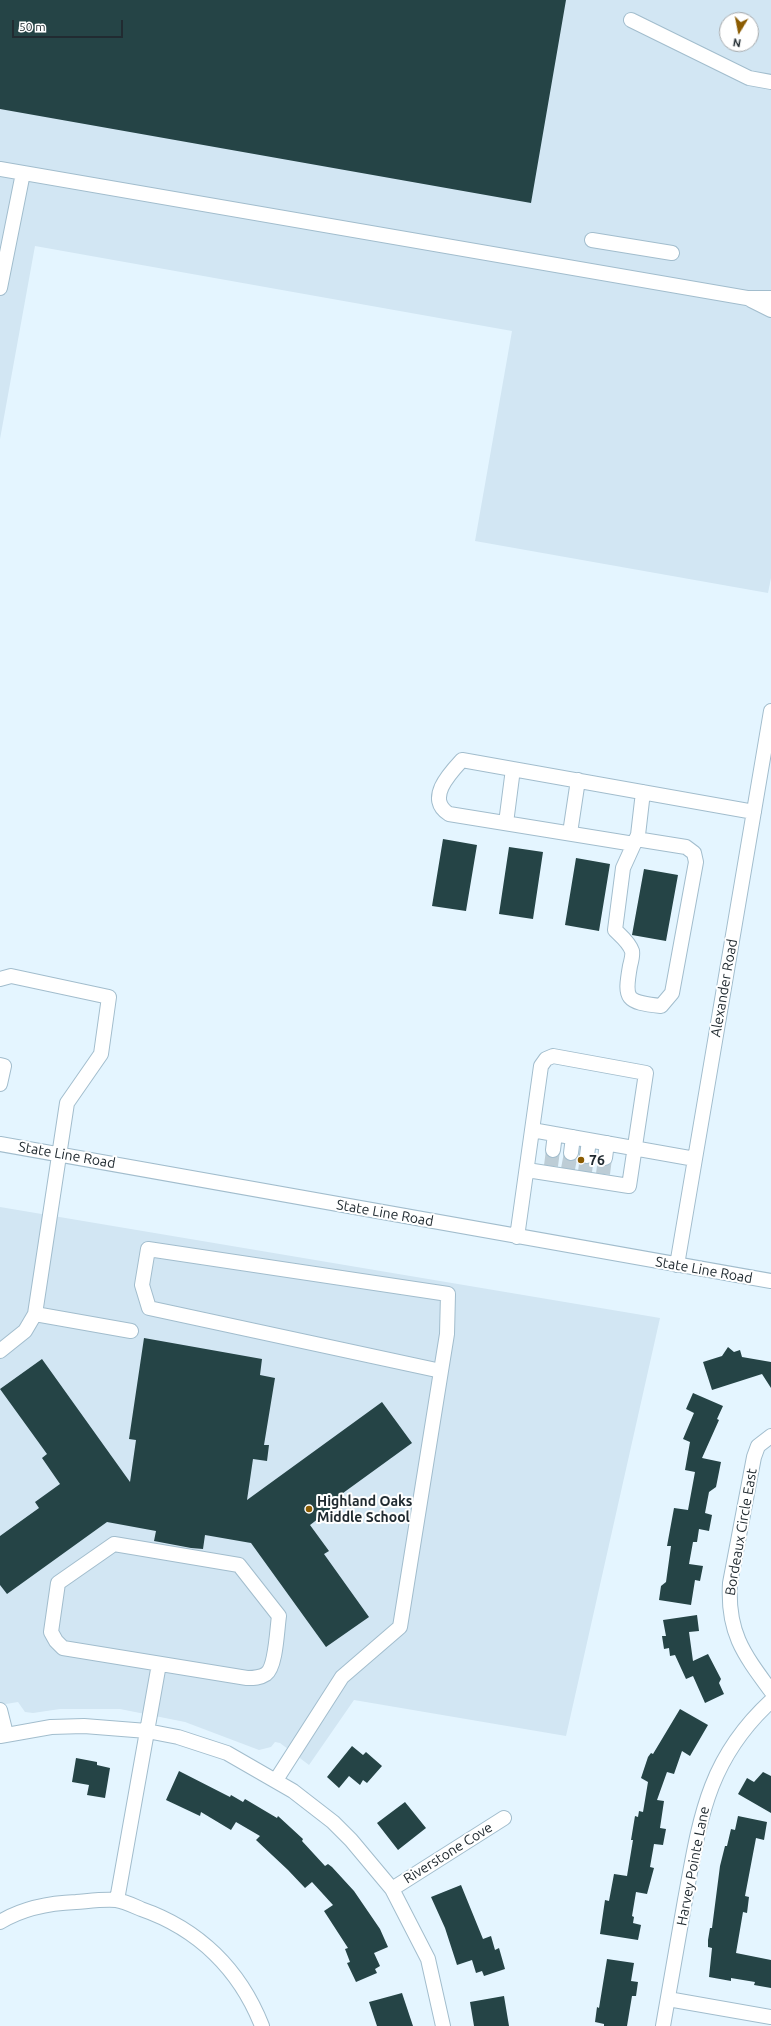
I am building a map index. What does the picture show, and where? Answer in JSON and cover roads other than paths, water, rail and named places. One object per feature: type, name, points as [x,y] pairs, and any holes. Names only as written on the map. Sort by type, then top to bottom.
[{"type":"street","points":[[631,20],[749,78],[771,82]]},
{"type":"street","points":[[0,169],[747,298],[771,298]]},
{"type":"street","points":[[0,288],[23,173]]},
{"type":"street","points":[[592,240],[672,253]]},
{"type":"street","points":[[747,298],[771,310]]},
{"type":"street","name":"Alexander Road","points":[[677,1265],[771,711]]},
{"type":"street","points":[[643,792],[633,846],[623,868],[614,930],[628,944],[632,952],[626,990],[629,997],[641,1004],[661,1006],[672,993],[696,862],[694,853],[686,847],[633,846],[570,833],[449,814],[442,808],[439,801],[443,781],[462,760],[578,780],[754,812]]},
{"type":"street","points":[[506,823],[513,769]]},
{"type":"street","points":[[570,833],[578,780]]},
{"type":"street","points":[[0,979],[11,976],[109,997],[101,1054],[67,1103],[34,1314],[25,1331],[0,1351]]},
{"type":"street","points":[[517,1237],[541,1066],[546,1059],[553,1056],[646,1073],[629,1186],[602,1178],[568,1172],[527,1170]]},
{"type":"street","points":[[0,1065],[4,1066],[0,1084]]},
{"type":"street","points":[[532,1130],[695,1159]]},
{"type":"street","points":[[553,1150],[555,1134]]},
{"type":"street","points":[[571,1153],[573,1137]]},
{"type":"street","points":[[587,1156],[589,1140]]},
{"type":"street","points":[[605,1158],[607,1143]]},
{"type":"street","name":"State Line Road","points":[[0,1144],[59,1153],[517,1237],[771,1281]]},
{"type":"street","points":[[276,1780],[342,1677],[400,1627],[447,1334],[448,1294],[148,1248],[142,1285],[149,1308],[441,1371]]},
{"type":"street","points":[[34,1314],[131,1331]]},
{"type":"street","name":"Bordeaux Circle East","points":[[769,1437],[758,1446],[754,1457],[730,1583],[729,1601],[731,1618],[741,1649],[771,1691]]},
{"type":"street","points":[[114,1544],[239,1565],[279,1616],[272,1666],[267,1674],[258,1678],[247,1678],[159,1664],[63,1648],[56,1641],[51,1632],[58,1582],[114,1544]]},
{"type":"street","points":[[117,1900],[159,1664]]},
{"type":"street","name":"Harvey Pointe Lane","points":[[663,2026],[697,1834],[706,1798],[716,1774],[738,1737],[752,1718],[771,1701]]},
{"type":"street","points":[[0,1710],[3,1735],[52,1727],[84,1726],[147,1731],[184,1739],[227,1753],[293,1791],[337,1827],[365,1856],[392,1888],[428,1960],[443,2026]]},
{"type":"street","name":"Riverstone Cove","points":[[392,1888],[504,1818]]},
{"type":"street","points":[[0,1922],[8,1917],[49,1903],[117,1900],[159,1915],[194,1935],[230,1968],[253,2003],[262,2026]]},
{"type":"street","points":[[668,1999],[771,2016]]},
{"type":"tunnel","points":[[551,1166],[553,1150]]},
{"type":"tunnel","points":[[568,1169],[571,1153]]},
{"type":"tunnel","points":[[585,1172],[587,1156]]},
{"type":"tunnel","points":[[603,1174],[605,1158]]},
{"type":"place","name":"76","points":[[581,1160]]},
{"type":"place","name":"Highland Oaks Middle School","points":[[309,1509]]}]
